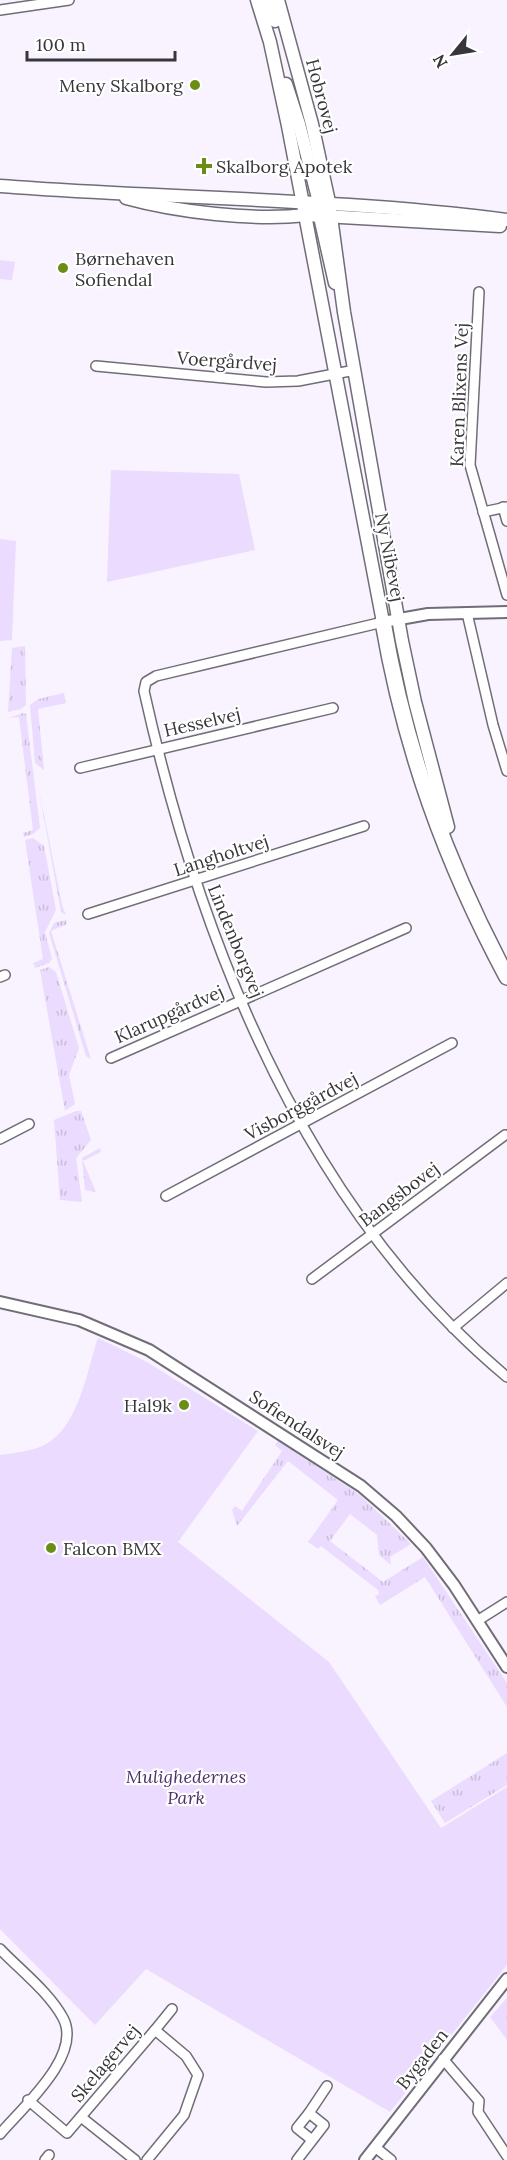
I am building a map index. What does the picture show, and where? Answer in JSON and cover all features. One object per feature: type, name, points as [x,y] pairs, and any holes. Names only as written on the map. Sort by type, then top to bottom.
[{"type":"highway","name":"Ny Nibevej","points":[[383,622],[402,713],[423,789],[443,845],[507,977]]},
{"type":"highway","name":"Ny Nibevej","points":[[448,827],[468,896]]},
{"type":"main road","name":"Hobrovej","points":[[257,0],[318,209]]},
{"type":"main road","points":[[269,0],[300,80]]},
{"type":"main road","name":"Hobrovej","points":[[278,0],[300,80],[318,209]]},
{"type":"main road","points":[[0,186],[507,225]]},
{"type":"main road","points":[[109,194],[164,208],[284,218],[318,209],[423,210],[507,220]]},
{"type":"main road","name":"Ny Nibevej","points":[[318,209],[344,312],[415,702],[448,827]]},
{"type":"main road","name":"Ny Nibevej","points":[[318,209],[336,374],[383,622]]},
{"type":"street","points":[[0,10],[69,0]]},
{"type":"street","name":"Karen Blixens Vej","points":[[479,292],[470,465],[507,595]]},
{"type":"street","name":"Voergårdvej","points":[[96,366],[266,382],[298,381],[355,370]]},
{"type":"street","points":[[483,512],[505,507],[507,521]]},
{"type":"street","points":[[383,622],[428,614],[507,612]]},
{"type":"street","points":[[467,613],[507,771]]},
{"type":"street","name":"Lindenborgvej","points":[[383,622],[156,676],[146,682],[144,691],[157,749],[195,880],[241,1000],[303,1124],[372,1234],[402,1273],[453,1328],[507,1377]]},
{"type":"street","name":"Hesselvej","points":[[80,768],[333,708]]},
{"type":"street","name":"Langholtvej","points":[[88,914],[364,826]]},
{"type":"street","name":"Klarupgårdvej","points":[[111,1058],[406,928]]},
{"type":"street","name":"Visborggårdvej","points":[[166,1196],[452,1043]]},
{"type":"street","points":[[0,1139],[29,1124]]},
{"type":"street","name":"Bangsbovej","points":[[312,1279],[506,1135]]},
{"type":"street","points":[[453,1328],[507,1283]]},
{"type":"street","name":"Sofiendalsvej","points":[[0,1302],[79,1320],[150,1350],[334,1467],[396,1516],[431,1555],[507,1667]]},
{"type":"street","points":[[477,1621],[507,1602]]},
{"type":"street","name":"Skelagervej","points":[[0,1949],[52,2004],[63,2018],[67,2030],[66,2051],[61,2062],[0,2134]]},
{"type":"street","name":"Bygaden","points":[[365,2160],[507,1979]]},
{"type":"street","name":"Skelagervej","points":[[28,2100],[67,2133],[172,2009]]},
{"type":"street","name":"Skelagervej","points":[[147,2160],[184,2115],[198,2075],[186,2056],[155,2030]]},
{"type":"street","points":[[443,2059],[479,2102],[478,2112],[507,2156]]},
{"type":"street","points":[[312,2140],[297,2128],[327,2086]]},
{"type":"street","points":[[297,2160],[324,2125],[309,2113]]},
{"type":"street","name":"Skelagervej","points":[[81,2117],[135,2160]]},
{"type":"street","points":[[375,2147],[391,2160]]},
{"type":"green space","points":[[0,260],[15,262],[12,280],[0,279]]},
{"type":"green space","points":[[111,470],[239,474],[255,550],[107,582]]},
{"type":"green space","points":[[0,539],[16,541],[12,640],[0,641]]},
{"type":"green space","points":[[25,646],[26,705],[21,709],[8,712],[12,648]]},
{"type":"green space","points":[[64,693],[66,703],[38,709],[44,770],[35,763],[30,705],[38,699]]},
{"type":"green space","points":[[26,714],[40,828],[24,837],[23,833],[33,830],[19,717],[8,718]]},
{"type":"green space","points":[[38,785],[62,905],[66,915],[61,912]]},
{"type":"green space","points":[[33,838],[44,846],[56,910],[45,932],[52,959],[49,963],[35,968],[33,963],[43,959],[25,840]]},
{"type":"green space","points":[[66,920],[67,924],[51,931],[91,1059],[86,1056],[49,933],[54,923]]},
{"type":"green space","points":[[49,967],[56,972],[79,1048],[69,1075],[75,1104],[65,1111],[40,970]]},
{"type":"green space","points":[[81,1111],[91,1140],[76,1158],[82,1202],[60,1200],[54,1120]]},
{"type":"green space","points":[[100,1148],[101,1152],[83,1161],[96,1192],[85,1190],[82,1158]]},
{"type":"green space","name":"Mulighedernes Park","points":[[98,1338],[147,1362],[258,1431],[178,1542],[329,1662],[441,1828],[507,1787],[507,1965],[390,2112],[146,1969],[95,2025],[0,1929],[0,1455],[37,1448],[51,1441],[62,1430],[78,1401]]},
{"type":"green space","points":[[278,1441],[360,1495],[411,1544],[390,1557],[391,1565],[379,1555],[377,1535],[350,1514],[330,1541],[383,1582],[423,1557],[507,1683],[507,1707],[425,1577],[380,1605],[375,1596],[379,1594],[378,1590],[321,1546],[318,1549],[308,1542],[338,1500],[288,1461],[237,1526],[232,1510],[235,1506],[242,1511],[282,1451],[275,1445]]},
{"type":"green space","points":[[507,1753],[507,1785],[445,1823],[431,1801]]},
{"type":"green space","points":[[507,1998],[507,2040],[490,2017]]},
{"type":"place","name":"Meny Skalborg","points":[[195,85]]},
{"type":"place","name":"Skalborg Apotek","points":[[204,166]]},
{"type":"place","name":"Børnehaven Sofiendal","points":[[63,268]]},
{"type":"place","name":"Hal9k","points":[[184,1405]]},
{"type":"place","name":"Falcon BMX","points":[[51,1548]]}]
